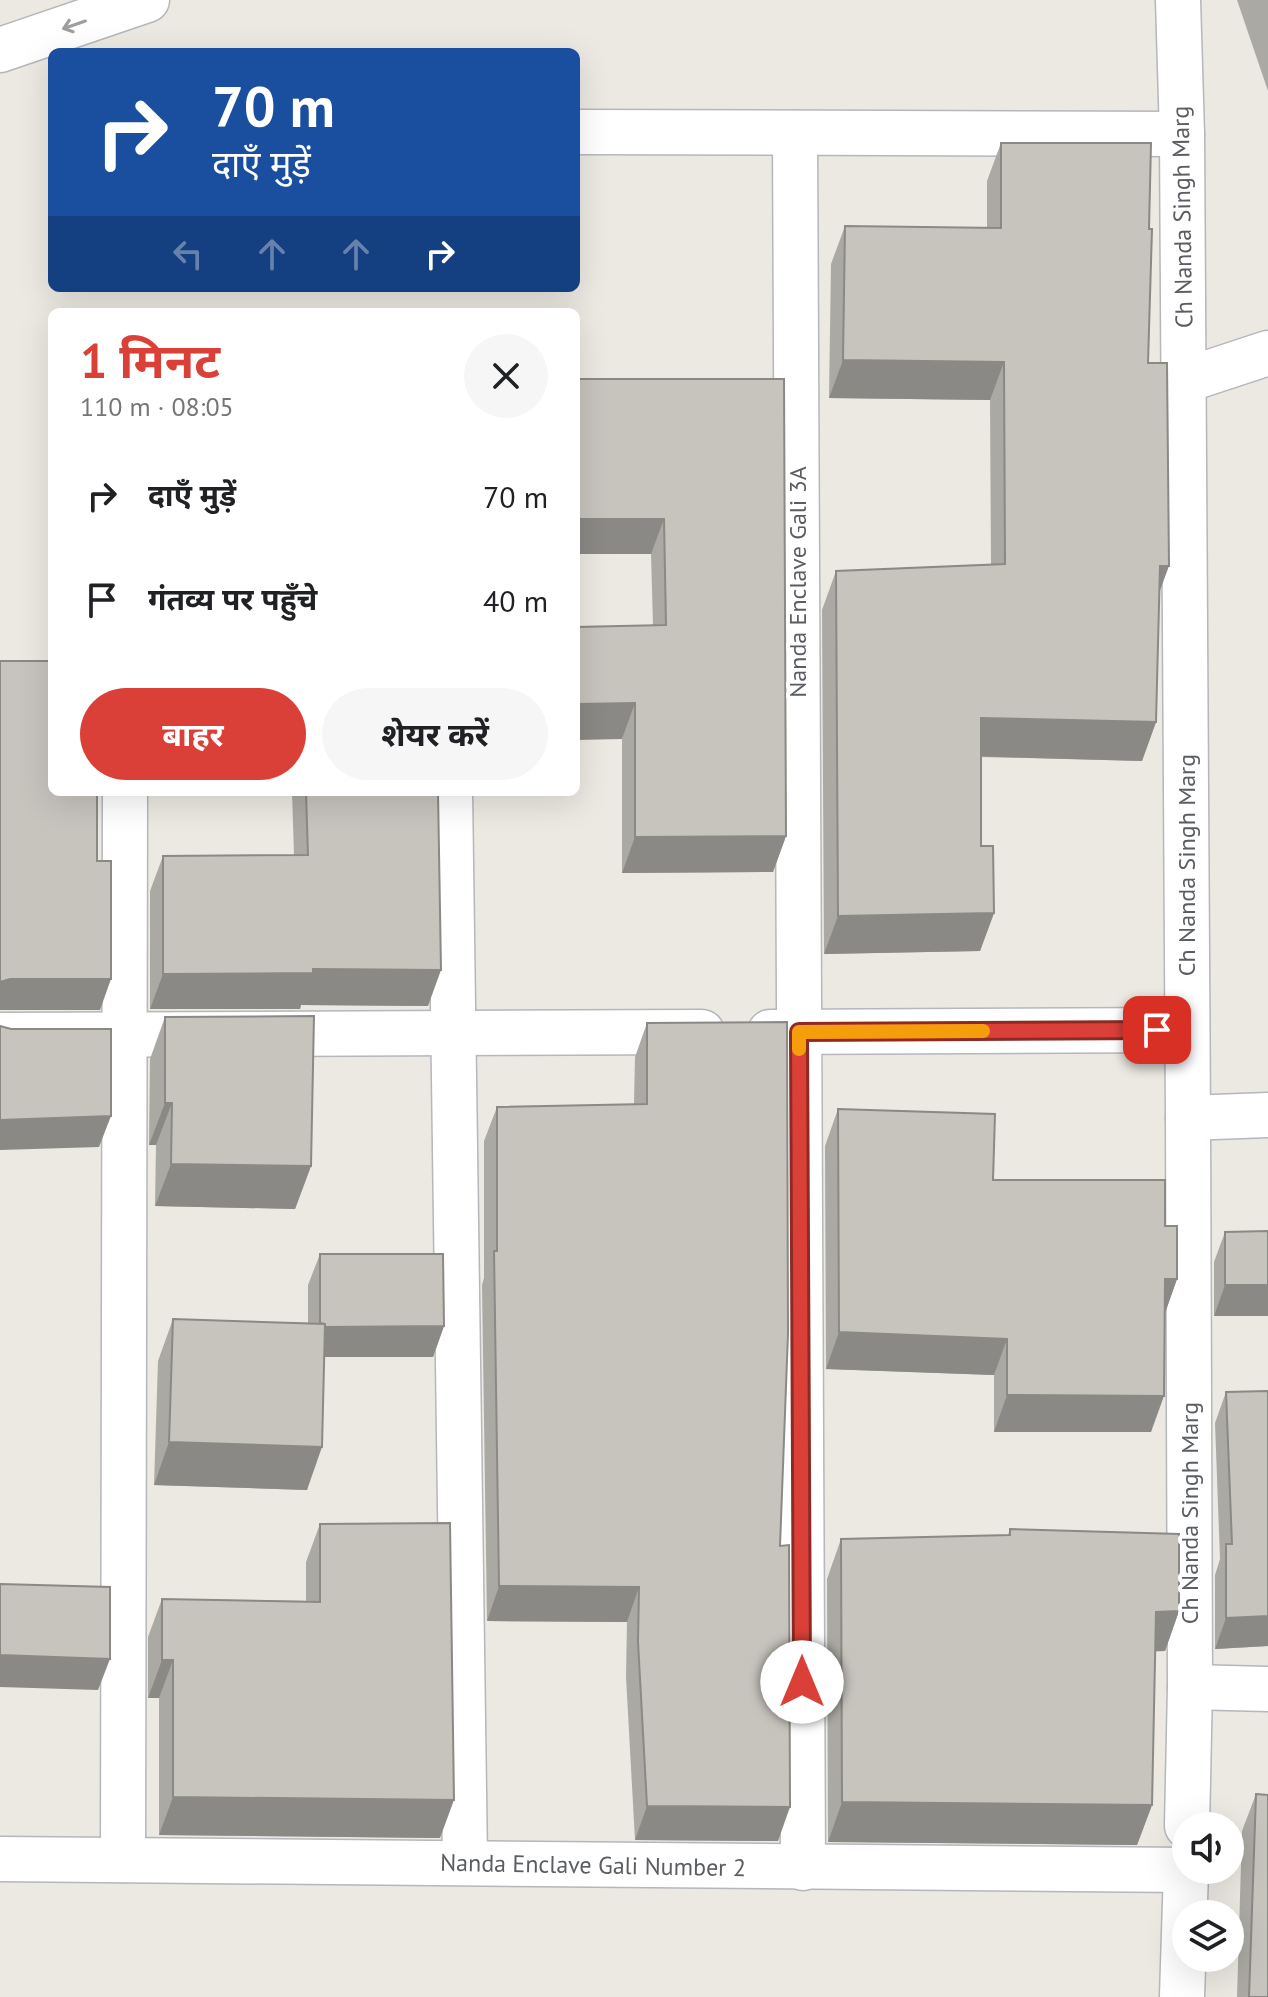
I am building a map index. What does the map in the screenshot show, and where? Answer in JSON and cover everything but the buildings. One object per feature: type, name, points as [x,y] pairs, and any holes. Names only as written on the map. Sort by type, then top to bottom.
[{"type":"street","points":[[0,50],[147,0]]},
{"type":"street","name":"Ch Nanda Singh Marg","points":[[1178,0],[1182,134],[1188,1118],[1190,1687],[1187,1812]]},
{"type":"street","points":[[580,132],[1182,134]]},
{"type":"street","name":"Nanda Enclave Gali 3A","points":[[795,133],[803,1868]]},
{"type":"street","points":[[1183,381],[1268,353]]},
{"type":"street","points":[[123,1860],[125,796]]},
{"type":"street","points":[[450,796],[465,1862]]},
{"type":"street","points":[[0,1035],[1187,1030]]},
{"type":"street","points":[[1188,1118],[1268,1115]]},
{"type":"street","points":[[1190,1687],[1268,1689]]},
{"type":"street","name":"Nanda Enclave Gali Number 2","points":[[0,1859],[1172,1870]]},
{"type":"street","points":[[1182,1997],[1186,1884]]},
{"type":"slow traffic","points":[[799,1049],[799,1032],[983,1031]]},
{"type":"route","points":[[802,1682],[799,1032],[1157,1030]]}]
